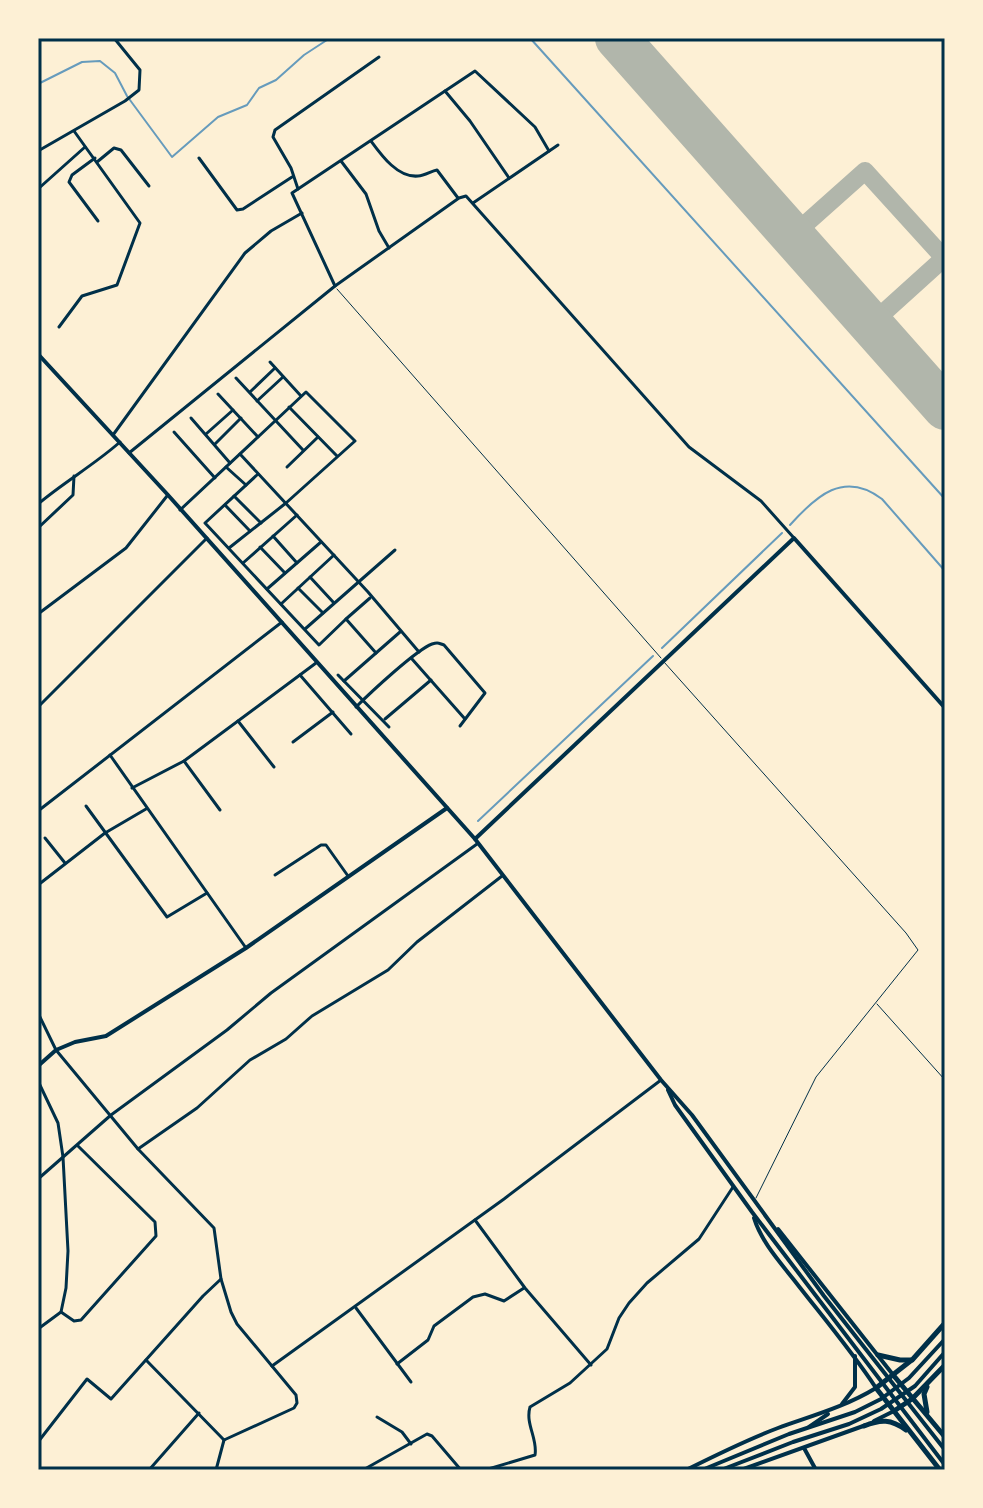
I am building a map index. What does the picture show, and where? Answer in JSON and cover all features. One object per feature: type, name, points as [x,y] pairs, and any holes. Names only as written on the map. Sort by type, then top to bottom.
[{"type":"highway","points":[[940,1470],[876,1388],[913,1359],[945,1323]]},
{"type":"highway","points":[[878,1355],[900,1360],[913,1359]]},
{"type":"highway","points":[[894,1411],[912,1399],[945,1365]]},
{"type":"highway","points":[[894,1376],[945,1437]]},
{"type":"highway","points":[[931,1419],[924,1394],[934,1377]]},
{"type":"highway","points":[[864,1426],[882,1420],[893,1421],[918,1442]]},
{"type":"main road","points":[[38,355],[207,538],[477,841],[667,1088],[690,1126],[752,1212],[945,1450]]},
{"type":"main road","points":[[477,841],[794,538],[945,708]]},
{"type":"main road","points":[[38,1066],[56,1050],[75,1042],[106,1036],[246,948],[447,808]]},
{"type":"main road","points":[[667,1088],[679,1099],[754,1200],[890,1395],[945,1465]]},
{"type":"main road","points":[[752,1212],[757,1228],[776,1256],[855,1356],[876,1388],[813,1423],[806,1431],[803,1447],[816,1470]]},
{"type":"main road","points":[[768,1219],[808,1265],[894,1376]]},
{"type":"main road","points":[[702,1470],[789,1434],[855,1412],[881,1399],[909,1378],[945,1339]]},
{"type":"main road","points":[[721,1470],[849,1424],[887,1406],[915,1386],[945,1352]]},
{"type":"main road","points":[[686,1470],[773,1430],[838,1408],[855,1387],[855,1356]]},
{"type":"main road","points":[[741,1470],[864,1426],[894,1411]]},
{"type":"street","points":[[38,151],[139,90],[140,70],[114,38]]},
{"type":"street","points":[[298,189],[291,168],[273,137],[275,130],[379,57]]},
{"type":"street","points":[[335,286],[292,193],[475,71],[535,127],[549,151]]},
{"type":"street","points":[[445,91],[509,178]]},
{"type":"street","points":[[59,327],[82,296],[117,285],[139,231],[137,216],[74,131]]},
{"type":"street","points":[[371,141],[400,171],[416,176],[437,170],[459,198]]},
{"type":"street","points":[[473,203],[558,145]]},
{"type":"street","points":[[38,189],[85,147]]},
{"type":"street","points":[[98,221],[69,182],[72,175],[114,148],[121,150],[149,186]]},
{"type":"street","points":[[199,158],[237,210],[292,177]]},
{"type":"street","points":[[341,161],[366,194],[389,249]]},
{"type":"street","points":[[129,453],[335,286],[466,196],[689,447],[761,501],[794,538]]},
{"type":"street","points":[[113,435],[245,253],[271,231],[302,213]]},
{"type":"street","points":[[270,362],[301,396]]},
{"type":"street","points":[[250,392],[275,368]]},
{"type":"street","points":[[256,402],[283,377]]},
{"type":"street","points":[[236,378],[303,450]]},
{"type":"street","points":[[180,510],[306,392],[355,441],[286,503],[229,548]]},
{"type":"street","points":[[218,394],[258,437]]},
{"type":"street","points":[[289,407],[338,457]]},
{"type":"street","points":[[206,435],[233,410]]},
{"type":"street","points":[[191,418],[246,485]]},
{"type":"street","points":[[214,445],[241,418]]},
{"type":"street","points":[[174,432],[215,478]]},
{"type":"street","points":[[287,467],[318,437]]},
{"type":"street","points":[[38,504],[103,458],[120,442]]},
{"type":"street","points":[[240,454],[359,582],[419,652]]},
{"type":"street","points":[[258,474],[205,523],[319,645],[372,597]]},
{"type":"street","points":[[38,528],[73,495],[74,476]]},
{"type":"street","points":[[38,614],[126,548],[168,495]]},
{"type":"street","points":[[234,496],[261,523]]},
{"type":"street","points":[[225,505],[250,531]]},
{"type":"street","points":[[243,563],[297,515]]},
{"type":"street","points":[[273,536],[297,563]]},
{"type":"street","points":[[38,707],[207,538]]},
{"type":"street","points":[[267,589],[321,542]]},
{"type":"street","points":[[260,547],[285,573]]},
{"type":"street","points":[[305,629],[395,550]]},
{"type":"street","points":[[281,604],[334,555]]},
{"type":"street","points":[[310,577],[334,603]]},
{"type":"street","points":[[298,588],[323,613]]},
{"type":"street","points":[[346,619],[376,653]]},
{"type":"street","points":[[38,811],[282,622]]},
{"type":"street","points":[[344,681],[401,631]]},
{"type":"street","points":[[356,707],[434,642],[444,645],[484,690],[485,697],[460,726]]},
{"type":"street","points":[[412,659],[465,719]]},
{"type":"street","points":[[132,788],[184,761],[316,663]]},
{"type":"street","points":[[300,675],[351,734]]},
{"type":"street","points":[[338,675],[389,727]]},
{"type":"street","points":[[384,721],[431,680]]},
{"type":"street","points":[[293,742],[333,712]]},
{"type":"street","points":[[238,721],[274,767]]},
{"type":"street","points":[[110,755],[246,948]]},
{"type":"street","points":[[184,761],[220,810]]},
{"type":"street","points":[[86,806],[167,917],[207,893]]},
{"type":"street","points":[[38,885],[105,833],[146,809]]},
{"type":"street","points":[[45,838],[65,863]]},
{"type":"street","points":[[38,1179],[111,1115],[477,841]]},
{"type":"street","points":[[275,875],[321,845],[326,845],[348,876]]},
{"type":"street","points":[[138,1149],[197,1108],[250,1060],[286,1039],[312,1016],[388,970],[417,942],[504,875]]},
{"type":"street","points":[[38,1013],[56,1050],[138,1149],[214,1228],[221,1279],[237,1324],[296,1395],[294,1408],[224,1440]]},
{"type":"street","points":[[272,1366],[475,1220],[661,1080]]},
{"type":"street","points":[[38,1081],[48,1096],[58,1123],[68,1251],[61,1312],[38,1329]]},
{"type":"street","points":[[61,1312],[74,1321],[81,1320],[156,1236],[155,1222],[78,1146]]},
{"type":"street","points":[[485,1470],[535,1455],[536,1443],[528,1415],[530,1407],[591,1365],[607,1349],[619,1318],[629,1303],[647,1283],[699,1239],[734,1186]]},
{"type":"street","points":[[475,1220],[525,1288],[591,1365]]},
{"type":"street","points":[[38,1442],[87,1379],[111,1399],[221,1279]]},
{"type":"street","points":[[397,1364],[428,1340],[434,1326],[473,1297],[485,1294],[504,1301],[525,1288]]},
{"type":"street","points":[[356,1307],[411,1382]]},
{"type":"street","points":[[146,1360],[224,1440]]},
{"type":"street","points":[[149,1470],[199,1413]]},
{"type":"street","points":[[377,1417],[402,1432],[411,1444]]},
{"type":"street","points":[[363,1470],[424,1435],[432,1436],[461,1470]]},
{"type":"street","points":[[216,1470],[224,1440]]},
{"type":"lane","points":[[335,286],[916,946],[917,954],[816,1077],[754,1200]]},
{"type":"lane","points":[[876,1002],[945,1080]]},
{"type":"waterway","points":[[38,84],[82,62],[100,61],[115,73],[127,96],[172,157],[218,117],[247,105],[259,88],[276,80],[304,55],[330,38]]},
{"type":"waterway","points":[[530,38],[945,499]]},
{"type":"waterway","points":[[790,525],[821,496],[843,487],[855,487],[882,499],[945,571]]},
{"type":"waterway","points":[[662,648],[782,533]]},
{"type":"waterway","points":[[478,821],[653,656]]},
{"type":"taxiway","points":[[792,236],[865,171],[945,259]]},
{"type":"taxiway","points":[[871,324],[944,258]]},
{"type":"runway","points":[[617,38],[945,408]]}]
